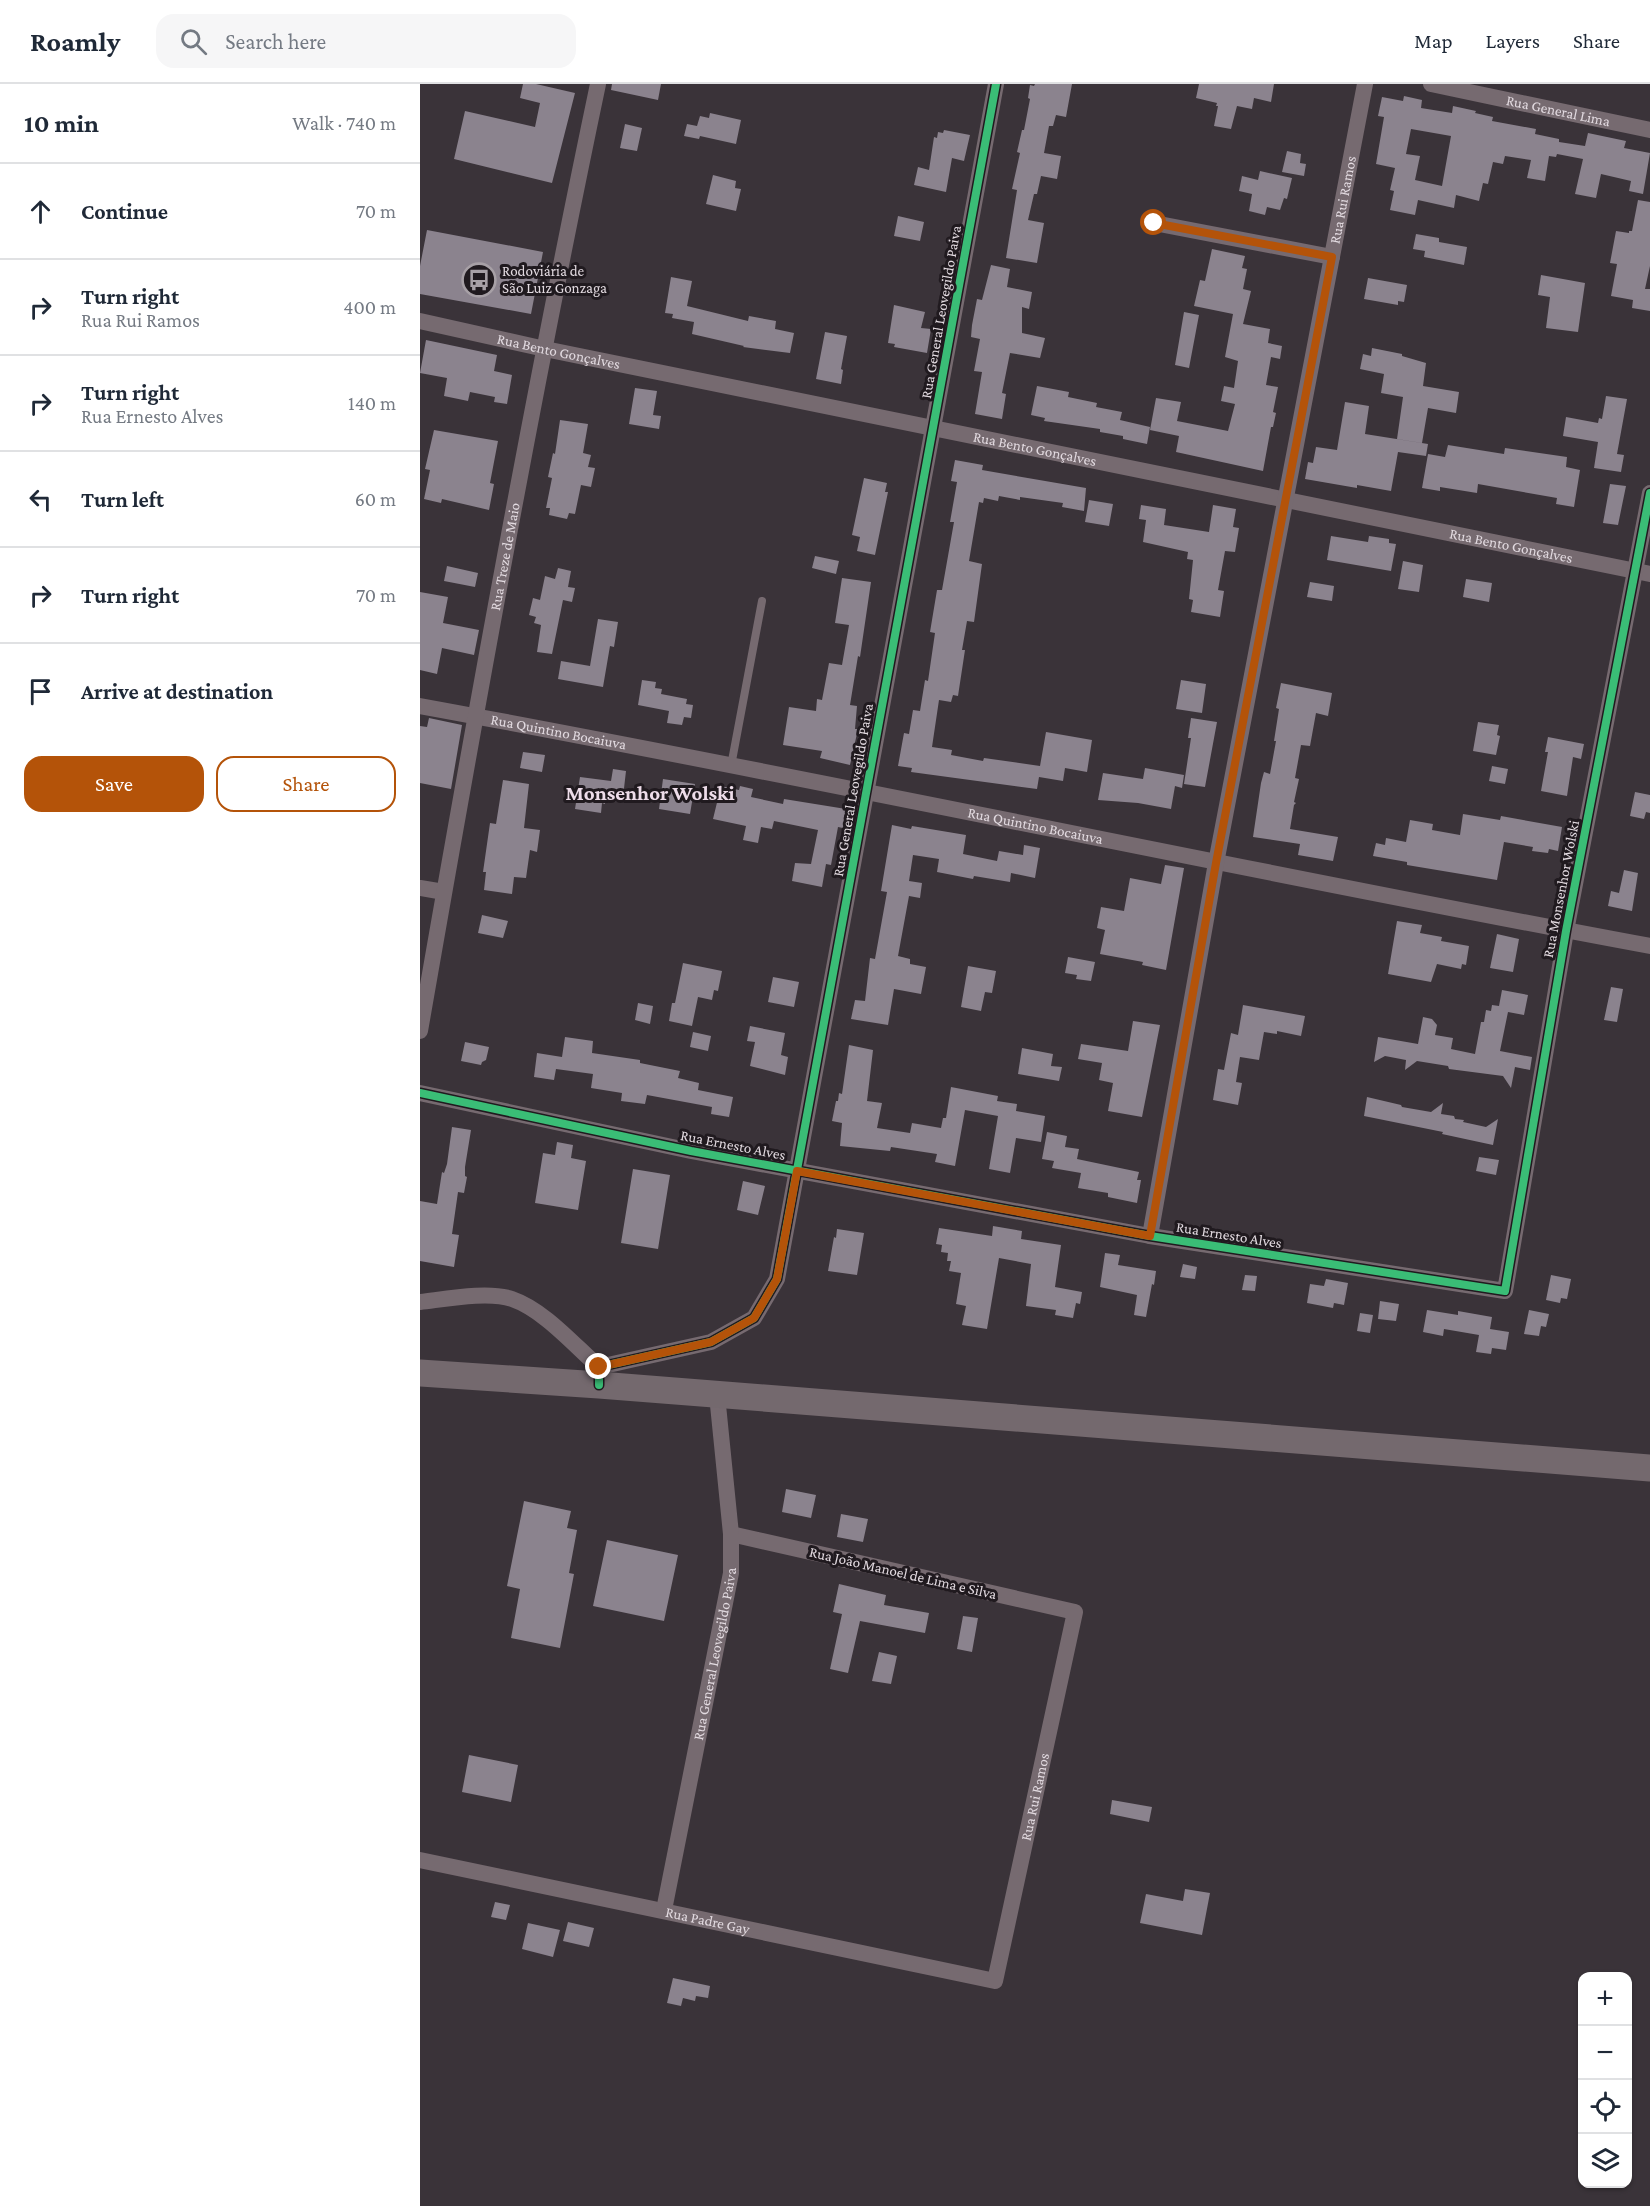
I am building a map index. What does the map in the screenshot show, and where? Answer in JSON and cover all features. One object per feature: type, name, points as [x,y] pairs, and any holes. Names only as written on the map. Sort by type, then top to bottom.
[{"type":"highway","points":[[420,1373],[599,1376],[717,1395],[1650,1468]]},
{"type":"street","name":"Rua Treze de Maio","points":[[420,1031],[476,716],[565,242],[598,84]]},
{"type":"street","name":"Rua General Leovegildo Paiva","points":[[599,1376],[711,1342],[754,1318],[777,1279],[996,84]]},
{"type":"street","name":"Rua Rui Ramos","points":[[1150,1236],[1216,863],[1365,84]]},
{"type":"street","name":"Rua General Lima","points":[[1431,84],[1650,130]]},
{"type":"street","points":[[1154,223],[1332,257]]},
{"type":"street","name":"Rua Bento Gonçalves","points":[[420,321],[545,350],[1643,573]]},
{"type":"street","name":"Rua Monsenhor Wolski","points":[[1505,1291],[1566,931],[1643,573],[1650,493]]},
{"type":"street","name":"Rua Quintino Bocaiuva","points":[[420,706],[867,791],[1216,863],[1650,946]]},
{"type":"street","points":[[420,888],[444,892]]},
{"type":"street","name":"Rua Ernesto Alves","points":[[420,1093],[690,1151],[1150,1236],[1505,1291]]},
{"type":"street","points":[[420,1302],[478,1296],[511,1299],[537,1311],[599,1376]]},
{"type":"street","name":"Rua General Leovegildo Paiva","points":[[664,1910],[731,1573],[731,1534],[717,1395]]},
{"type":"street","name":"Rua João Manoel de Lima e Silva","points":[[731,1534],[1074,1612]]},
{"type":"street","name":"Rua Rui Ramos","points":[[995,1981],[1074,1612]]},
{"type":"street","name":"Rua Padre Gay","points":[[420,1860],[995,1981]]},
{"type":"lane","points":[[731,766],[762,601]]},
{"type":"building","points":[[523,84],[536,84],[575,93],[552,183],[454,159],[465,111],[535,127],[540,103],[520,98]]},
{"type":"building","points":[[612,84],[661,84],[658,100],[611,90]]},
{"type":"building","points":[[1072,84],[1066,117],[1056,115],[1053,126],[1049,126],[1044,153],[1061,156],[1057,179],[1041,176],[1028,220],[1044,223],[1037,263],[1006,258],[1017,190],[1012,189],[1020,153],[1017,152],[1022,130],[1024,130],[1030,99],[1028,98],[1030,85]]},
{"type":"building","points":[[1199,84],[1274,84],[1271,102],[1254,98],[1252,109],[1237,106],[1231,129],[1214,126],[1217,103],[1196,98]]},
{"type":"building","points":[[1404,96],[1422,100],[1421,108],[1452,113],[1453,106],[1476,111],[1475,113],[1493,117],[1492,121],[1536,129],[1535,134],[1559,139],[1559,142],[1585,146],[1588,133],[1626,141],[1624,148],[1650,153],[1643,194],[1629,191],[1631,181],[1601,174],[1596,198],[1575,194],[1583,159],[1557,154],[1556,157],[1549,156],[1545,181],[1527,178],[1531,160],[1505,156],[1503,164],[1493,162],[1488,184],[1483,183],[1479,201],[1456,195],[1454,208],[1418,200],[1415,215],[1390,210],[1394,191],[1390,190],[1395,168],[1376,164],[1384,117],[1378,116],[1382,97],[1403,101]],"holes":[[[1411,129],[1451,136],[1442,186],[1415,180],[1420,156],[1406,154]]]},
{"type":"building","points":[[710,113],[741,120],[736,144],[700,136],[699,139],[684,136],[687,124],[697,126],[700,116],[709,118]]},
{"type":"building","points":[[625,124],[642,128],[637,151],[620,148]]},
{"type":"building","points":[[944,130],[970,135],[964,161],[952,158],[946,192],[914,185],[918,167],[929,170],[934,137],[937,138],[938,132],[943,133]]},
{"type":"building","points":[[1287,151],[1301,154],[1300,163],[1306,164],[1304,176],[1282,172]]},
{"type":"building","points":[[1260,171],[1292,178],[1287,199],[1284,198],[1280,210],[1267,207],[1265,215],[1249,211],[1252,194],[1239,191],[1242,176],[1258,180]]},
{"type":"building","points":[[713,175],[736,181],[735,188],[741,189],[736,211],[706,204]]},
{"type":"building","points":[[1638,200],[1650,202],[1650,266],[1645,289],[1650,289],[1650,311],[1632,308],[1633,300],[1611,296],[1617,264],[1610,263],[1616,231],[1629,233],[1632,231]]},
{"type":"building","points":[[898,216],[924,222],[920,241],[894,236]]},
{"type":"building","name":"Rodoviária de São Luiz Gonzaga","points":[[427,230],[543,252],[531,314],[420,294],[420,266]]},
{"type":"building","points":[[1416,234],[1439,238],[1439,242],[1467,247],[1464,265],[1424,257],[1425,251],[1413,249]]},
{"type":"building","points":[[1212,249],[1245,256],[1242,268],[1247,269],[1243,289],[1251,291],[1243,324],[1270,329],[1268,343],[1282,346],[1280,359],[1271,357],[1266,385],[1278,387],[1273,412],[1276,413],[1273,427],[1271,427],[1263,471],[1176,452],[1179,436],[1150,430],[1156,398],[1181,402],[1177,421],[1228,431],[1235,404],[1221,401],[1224,386],[1234,388],[1238,361],[1225,357],[1233,314],[1194,306],[1200,280],[1205,281]]},
{"type":"building","points":[[991,265],[1010,269],[1007,287],[1032,292],[1029,309],[1022,307],[1022,333],[1045,338],[1040,358],[1010,353],[1002,393],[1006,394],[1002,419],[975,414],[982,372],[974,371],[980,339],[971,337],[972,325],[977,299],[982,300]]},
{"type":"building","points":[[1541,275],[1585,283],[1578,332],[1546,328],[1550,297],[1538,295]]},
{"type":"building","points":[[671,277],[692,281],[687,306],[748,321],[749,316],[776,321],[775,329],[794,333],[790,353],[743,347],[692,334],[694,322],[672,318],[673,314],[665,313]]},
{"type":"building","points":[[1368,278],[1407,285],[1404,302],[1398,301],[1398,305],[1364,299]]},
{"type":"building","points":[[894,305],[925,312],[921,328],[931,329],[927,353],[894,347],[895,344],[888,343]]},
{"type":"building","points":[[1184,312],[1199,315],[1189,368],[1175,365]]},
{"type":"building","points":[[825,332],[847,336],[841,369],[843,370],[841,384],[816,379]]},
{"type":"building","points":[[426,340],[497,355],[494,371],[512,375],[507,404],[494,402],[495,397],[470,392],[468,401],[444,396],[447,378],[420,373]]},
{"type":"building","points":[[1372,348],[1402,354],[1402,356],[1426,363],[1423,386],[1459,392],[1456,413],[1428,408],[1422,443],[1397,439],[1403,397],[1381,393],[1384,374],[1360,369],[1363,354],[1371,356]]},
{"type":"building","points":[[1037,386],[1069,392],[1068,397],[1097,403],[1096,407],[1122,412],[1120,420],[1150,427],[1147,444],[1123,439],[1123,436],[1100,432],[1100,429],[1044,421],[1045,418],[1031,415]]},
{"type":"building","points":[[635,388],[657,391],[653,415],[661,416],[659,429],[629,424]]},
{"type":"building","points":[[1606,396],[1627,399],[1617,454],[1624,455],[1621,472],[1594,468],[1598,442],[1563,436],[1566,417],[1598,423],[1599,418],[1602,419]]},
{"type":"building","points":[[1345,402],[1369,406],[1365,434],[1428,444],[1426,456],[1398,452],[1391,491],[1305,479],[1308,462],[1313,463],[1316,447],[1337,450]]},
{"type":"building","points":[[560,420],[588,424],[583,453],[591,455],[588,467],[595,468],[591,487],[581,485],[575,514],[569,513],[567,519],[549,515],[550,508],[546,508],[552,478],[548,477],[553,453],[555,454]]},
{"type":"building","points":[[434,430],[498,441],[490,483],[494,484],[489,510],[442,499],[441,503],[424,499],[430,470],[425,469]]},
{"type":"building","points":[[1448,445],[1504,454],[1505,448],[1567,457],[1566,467],[1580,470],[1574,507],[1556,504],[1557,498],[1478,484],[1477,493],[1440,487],[1440,491],[1422,488],[1428,454],[1445,457]]},
{"type":"building","points":[[955,460],[983,465],[982,470],[1086,488],[1084,511],[1062,507],[1063,503],[1020,497],[1020,500],[999,496],[998,501],[984,498],[983,503],[979,502],[969,561],[982,564],[974,622],[967,621],[958,696],[953,695],[951,702],[939,700],[932,747],[952,750],[951,755],[983,761],[984,758],[1040,766],[1046,732],[1092,740],[1087,772],[1065,768],[1063,781],[1039,777],[1037,789],[911,772],[912,768],[898,766],[904,733],[909,734],[913,710],[920,711],[925,680],[928,681],[935,633],[930,632],[937,590],[942,590],[954,522],[950,522],[957,482],[951,481]]},
{"type":"building","points":[[864,478],[887,483],[885,492],[888,492],[875,555],[857,551],[860,537],[852,535]]},
{"type":"building","points":[[1610,484],[1626,486],[1618,525],[1603,523]]},
{"type":"building","points":[[1089,500],[1113,504],[1109,526],[1085,522]]},
{"type":"building","points":[[1141,505],[1166,509],[1164,525],[1209,532],[1213,505],[1236,509],[1233,527],[1239,528],[1235,552],[1225,551],[1218,590],[1224,591],[1220,617],[1191,612],[1193,600],[1189,599],[1193,560],[1187,559],[1188,552],[1143,542],[1146,520],[1139,519]]},
{"type":"building","points":[[1331,536],[1368,542],[1369,536],[1389,539],[1389,543],[1396,544],[1391,571],[1327,560]]},
{"type":"building","points":[[815,556],[839,561],[836,574],[812,568]]},
{"type":"building","points":[[1403,561],[1423,565],[1419,592],[1398,589]]},
{"type":"building","points":[[447,566],[478,573],[475,587],[444,581]]},
{"type":"building","points":[[558,568],[571,571],[568,587],[575,588],[572,602],[563,600],[552,654],[537,652],[541,625],[534,623],[536,617],[529,615],[533,598],[540,600],[545,576],[555,579]]},
{"type":"building","points":[[842,578],[871,582],[850,705],[857,706],[855,729],[858,729],[850,765],[820,758],[822,751],[783,745],[789,707],[816,711],[817,699],[822,700],[829,663],[842,665],[849,625],[835,623]]},
{"type":"building","points":[[1466,579],[1492,583],[1489,602],[1463,597]]},
{"type":"building","points":[[1310,582],[1334,586],[1332,601],[1307,597]]},
{"type":"building","points":[[420,592],[448,597],[443,623],[479,630],[474,655],[442,648],[437,674],[420,670]]},
{"type":"building","points":[[598,619],[618,622],[614,647],[610,646],[603,687],[558,679],[561,661],[590,666]]},
{"type":"building","points":[[642,680],[656,682],[655,688],[662,689],[661,694],[687,699],[686,704],[693,705],[691,718],[684,717],[682,725],[667,723],[669,711],[638,705]]},
{"type":"building","points":[[1181,680],[1206,684],[1202,713],[1176,709]]},
{"type":"building","points":[[1281,683],[1332,693],[1328,716],[1316,713],[1310,746],[1301,745],[1295,778],[1299,779],[1294,802],[1296,803],[1290,829],[1338,837],[1333,861],[1298,855],[1300,844],[1253,837],[1261,783],[1264,772],[1270,774],[1276,741],[1274,741],[1279,709],[1276,708]]},
{"type":"building","points":[[429,718],[462,725],[451,789],[420,783],[420,726],[427,727]]},
{"type":"building","points":[[1191,718],[1217,722],[1205,787],[1184,784],[1191,738],[1188,738]]},
{"type":"building","points":[[1478,722],[1499,725],[1497,735],[1500,736],[1496,755],[1473,751]]},
{"type":"building","points":[[1548,737],[1584,744],[1581,759],[1573,757],[1567,796],[1541,791],[1548,752],[1545,752]]},
{"type":"building","points":[[523,752],[545,755],[542,772],[520,768]]},
{"type":"building","points":[[1492,766],[1508,769],[1505,784],[1489,781]]},
{"type":"building","points":[[1145,768],[1184,775],[1182,788],[1175,786],[1171,809],[1138,803],[1098,800],[1103,773],[1143,779]]},
{"type":"building","points":[[613,769],[626,771],[623,797],[619,797],[618,802],[605,800],[605,804],[602,803],[601,813],[575,809],[580,777],[611,781]]},
{"type":"building","points":[[663,779],[695,784],[690,814],[659,809]]},
{"type":"building","points":[[503,780],[529,784],[524,828],[540,830],[537,852],[530,850],[526,878],[514,877],[512,894],[484,890],[486,872],[483,872],[490,823],[496,824]]},
{"type":"building","points":[[721,786],[739,790],[740,786],[753,789],[751,797],[783,804],[784,799],[846,809],[843,828],[838,827],[831,865],[826,864],[822,887],[792,881],[795,863],[811,864],[818,830],[774,821],[772,829],[761,827],[758,843],[743,840],[746,826],[713,819]]},
{"type":"building","points":[[1635,792],[1650,795],[1650,813],[1646,812],[1644,819],[1630,816]]},
{"type":"building","points":[[1463,814],[1500,820],[1501,816],[1562,827],[1558,851],[1549,849],[1548,853],[1532,851],[1533,847],[1504,842],[1497,880],[1407,865],[1407,862],[1373,856],[1376,843],[1385,845],[1386,838],[1406,842],[1410,820],[1433,824],[1432,830],[1460,835]]},
{"type":"building","points":[[892,825],[966,835],[963,854],[997,861],[999,851],[1023,855],[1024,845],[1040,848],[1035,878],[1011,873],[1010,882],[974,876],[973,879],[937,872],[939,859],[913,855],[909,881],[922,883],[920,898],[909,896],[898,956],[910,959],[910,964],[926,967],[921,994],[894,989],[888,1025],[851,1019],[855,1000],[865,1001],[870,958],[875,959],[887,892],[881,891]]},
{"type":"building","points":[[1165,865],[1184,868],[1166,970],[1142,965],[1143,962],[1100,954],[1105,930],[1097,928],[1101,907],[1124,911],[1130,878],[1161,884]]},
{"type":"building","points":[[1624,870],[1638,873],[1632,911],[1608,906],[1611,891],[1619,893]]},
{"type":"building","points":[[482,915],[508,921],[503,938],[478,933]]},
{"type":"building","points":[[1397,921],[1422,925],[1420,933],[1442,937],[1441,941],[1469,946],[1466,965],[1462,964],[1461,969],[1437,964],[1431,982],[1388,974]]},
{"type":"building","points":[[1497,934],[1519,939],[1513,972],[1490,968]]},
{"type":"building","points":[[1068,957],[1095,962],[1091,981],[1076,979],[1077,975],[1065,973]]},
{"type":"building","points":[[683,963],[722,971],[718,991],[714,990],[712,1000],[698,997],[692,1026],[669,1021]]},
{"type":"building","points":[[968,966],[996,971],[992,993],[985,992],[981,1011],[961,1007]]},
{"type":"building","points":[[773,977],[799,982],[794,1007],[768,1002]]},
{"type":"building","points":[[1611,987],[1623,989],[1617,1022],[1604,1020]]},
{"type":"building","points":[[1502,990],[1528,995],[1524,1015],[1508,1012],[1500,1051],[1532,1057],[1530,1070],[1515,1067],[1511,1088],[1503,1076],[1449,1069],[1448,1066],[1417,1061],[1405,1070],[1406,1060],[1385,1056],[1374,1062],[1378,1037],[1418,1044],[1423,1017],[1432,1019],[1437,1025],[1435,1035],[1453,1038],[1451,1049],[1475,1054],[1481,1022],[1484,1022],[1486,1010],[1491,1011],[1492,1005],[1499,1006]]},
{"type":"building","points":[[638,1003],[653,1006],[650,1024],[635,1020]]},
{"type":"building","points":[[1243,1005],[1305,1016],[1301,1036],[1277,1031],[1277,1034],[1264,1032],[1259,1060],[1240,1057],[1236,1082],[1242,1083],[1238,1105],[1213,1100],[1218,1069],[1224,1070],[1231,1033],[1238,1035]]},
{"type":"building","points":[[1133,1021],[1160,1025],[1142,1117],[1108,1111],[1113,1083],[1099,1080],[1102,1063],[1078,1059],[1081,1044],[1128,1051]]},
{"type":"building","points":[[750,1026],[785,1033],[781,1055],[788,1057],[785,1075],[750,1066],[755,1042],[747,1041]]},
{"type":"building","points":[[693,1032],[711,1036],[708,1051],[690,1047]]},
{"type":"building","points":[[565,1037],[593,1041],[592,1053],[640,1060],[640,1063],[680,1071],[678,1078],[699,1083],[698,1090],[733,1097],[729,1117],[711,1114],[712,1107],[647,1095],[645,1104],[621,1101],[622,1093],[591,1088],[593,1074],[556,1069],[554,1080],[534,1077],[537,1053],[562,1057]]},
{"type":"building","points":[[465,1042],[489,1047],[486,1060],[481,1065],[461,1061]]},
{"type":"building","points":[[849,1045],[873,1050],[867,1101],[882,1103],[877,1128],[910,1133],[912,1123],[941,1128],[943,1118],[946,1118],[951,1087],[998,1096],[997,1101],[1017,1104],[1016,1111],[1045,1116],[1041,1142],[1016,1138],[1010,1173],[989,1169],[998,1116],[965,1110],[955,1166],[935,1162],[937,1154],[891,1147],[890,1151],[840,1146],[842,1123],[832,1121],[836,1101],[838,1101],[839,1093],[842,1094]]},
{"type":"building","points":[[1022,1048],[1053,1054],[1051,1066],[1062,1067],[1059,1081],[1018,1074]]},
{"type":"building","points":[[1367,1097],[1431,1112],[1443,1103],[1441,1114],[1486,1127],[1498,1119],[1493,1145],[1364,1116]]},
{"type":"building","points":[[452,1127],[471,1130],[465,1167],[467,1177],[464,1193],[458,1192],[452,1234],[459,1235],[454,1267],[420,1261],[420,1201],[437,1204],[442,1172],[444,1173],[447,1164]]},
{"type":"building","points":[[1047,1132],[1067,1136],[1065,1147],[1079,1149],[1077,1159],[1139,1172],[1137,1180],[1141,1180],[1137,1203],[1108,1197],[1108,1193],[1078,1188],[1081,1173],[1052,1168],[1054,1161],[1042,1159]]},
{"type":"building","points":[[557,1142],[573,1145],[571,1158],[586,1161],[578,1210],[535,1203],[543,1153],[555,1155]]},
{"type":"building","points":[[1479,1157],[1499,1160],[1496,1175],[1476,1171]]},
{"type":"building","points":[[633,1169],[670,1175],[658,1249],[621,1243]]},
{"type":"building","points":[[743,1181],[765,1186],[758,1215],[737,1210]]},
{"type":"building","points":[[993,1226],[1022,1231],[1021,1239],[1061,1245],[1055,1287],[1082,1292],[1080,1304],[1076,1303],[1073,1318],[1055,1315],[1056,1310],[1026,1306],[1031,1264],[999,1258],[987,1329],[962,1325],[966,1306],[956,1304],[961,1273],[949,1271],[951,1261],[947,1261],[948,1253],[941,1252],[942,1245],[936,1244],[939,1228],[992,1236]]},
{"type":"building","points":[[837,1229],[864,1233],[857,1275],[828,1271]]},
{"type":"building","points":[[1105,1253],[1120,1255],[1118,1265],[1156,1271],[1146,1317],[1134,1315],[1137,1295],[1100,1287]]},
{"type":"building","points":[[1183,1264],[1197,1267],[1195,1279],[1180,1277]]},
{"type":"building","points":[[1245,1275],[1257,1276],[1255,1291],[1242,1290]]},
{"type":"building","points":[[1551,1275],[1571,1279],[1567,1299],[1561,1298],[1560,1303],[1546,1300]]},
{"type":"building","points":[[1326,1279],[1348,1283],[1344,1305],[1334,1303],[1333,1308],[1307,1303],[1310,1284],[1324,1286]]},
{"type":"building","points":[[1380,1301],[1399,1304],[1396,1321],[1378,1319]]},
{"type":"building","points":[[1427,1310],[1458,1315],[1458,1311],[1492,1317],[1490,1329],[1509,1332],[1506,1350],[1492,1348],[1491,1354],[1476,1352],[1479,1335],[1444,1329],[1443,1336],[1423,1332]]},
{"type":"building","points":[[1529,1310],[1549,1314],[1546,1327],[1541,1326],[1539,1336],[1524,1334]]},
{"type":"building","points":[[1360,1313],[1373,1315],[1370,1333],[1357,1331]]},
{"type":"building","points":[[786,1489],[816,1495],[811,1518],[782,1512]]},
{"type":"building","points":[[524,1501],[571,1511],[567,1528],[577,1530],[569,1573],[574,1574],[560,1648],[511,1638],[520,1589],[507,1586]]},
{"type":"building","points":[[841,1514],[868,1519],[863,1542],[837,1537]]},
{"type":"building","points":[[607,1540],[678,1555],[664,1621],[593,1606]]},
{"type":"building","points":[[839,1584],[886,1595],[884,1605],[929,1613],[925,1633],[860,1621],[848,1673],[830,1669],[842,1614],[833,1612]]},
{"type":"building","points":[[963,1616],[978,1618],[972,1652],[957,1649]]},
{"type":"building","points":[[879,1652],[897,1656],[891,1684],[872,1681]]},
{"type":"building","points":[[469,1755],[518,1765],[511,1802],[462,1792]]},
{"type":"building","points":[[1112,1800],[1152,1807],[1149,1822],[1110,1814]]},
{"type":"building","points":[[1185,1889],[1210,1893],[1202,1935],[1140,1923],[1146,1894],[1183,1901]]},
{"type":"building","points":[[495,1902],[510,1905],[506,1920],[491,1917]]},
{"type":"building","points":[[568,1922],[594,1928],[589,1947],[563,1941]]},
{"type":"building","points":[[528,1923],[560,1930],[553,1957],[522,1949]]},
{"type":"building","points":[[673,1978],[710,1986],[708,1998],[696,1996],[695,2001],[683,1998],[681,2006],[667,2003]]},
{"type":"cycle path","points":[[599,1385],[599,1367],[711,1342],[754,1318],[777,1279],[996,84]]},
{"type":"cycle path","points":[[420,1093],[691,1151],[1150,1236],[1505,1291],[1566,931],[1650,493]]},
{"type":"place","name":"Rodoviária de São Luiz Gonzaga","points":[[479,280]]},
{"type":"district","name":"Monsenhor Wolski","points":[[650,793]]},
{"type":"route","points":[[599,1367],[711,1342],[754,1318],[777,1279],[797,1171],[1150,1236],[1216,863],[1332,257],[1154,223]]}]
